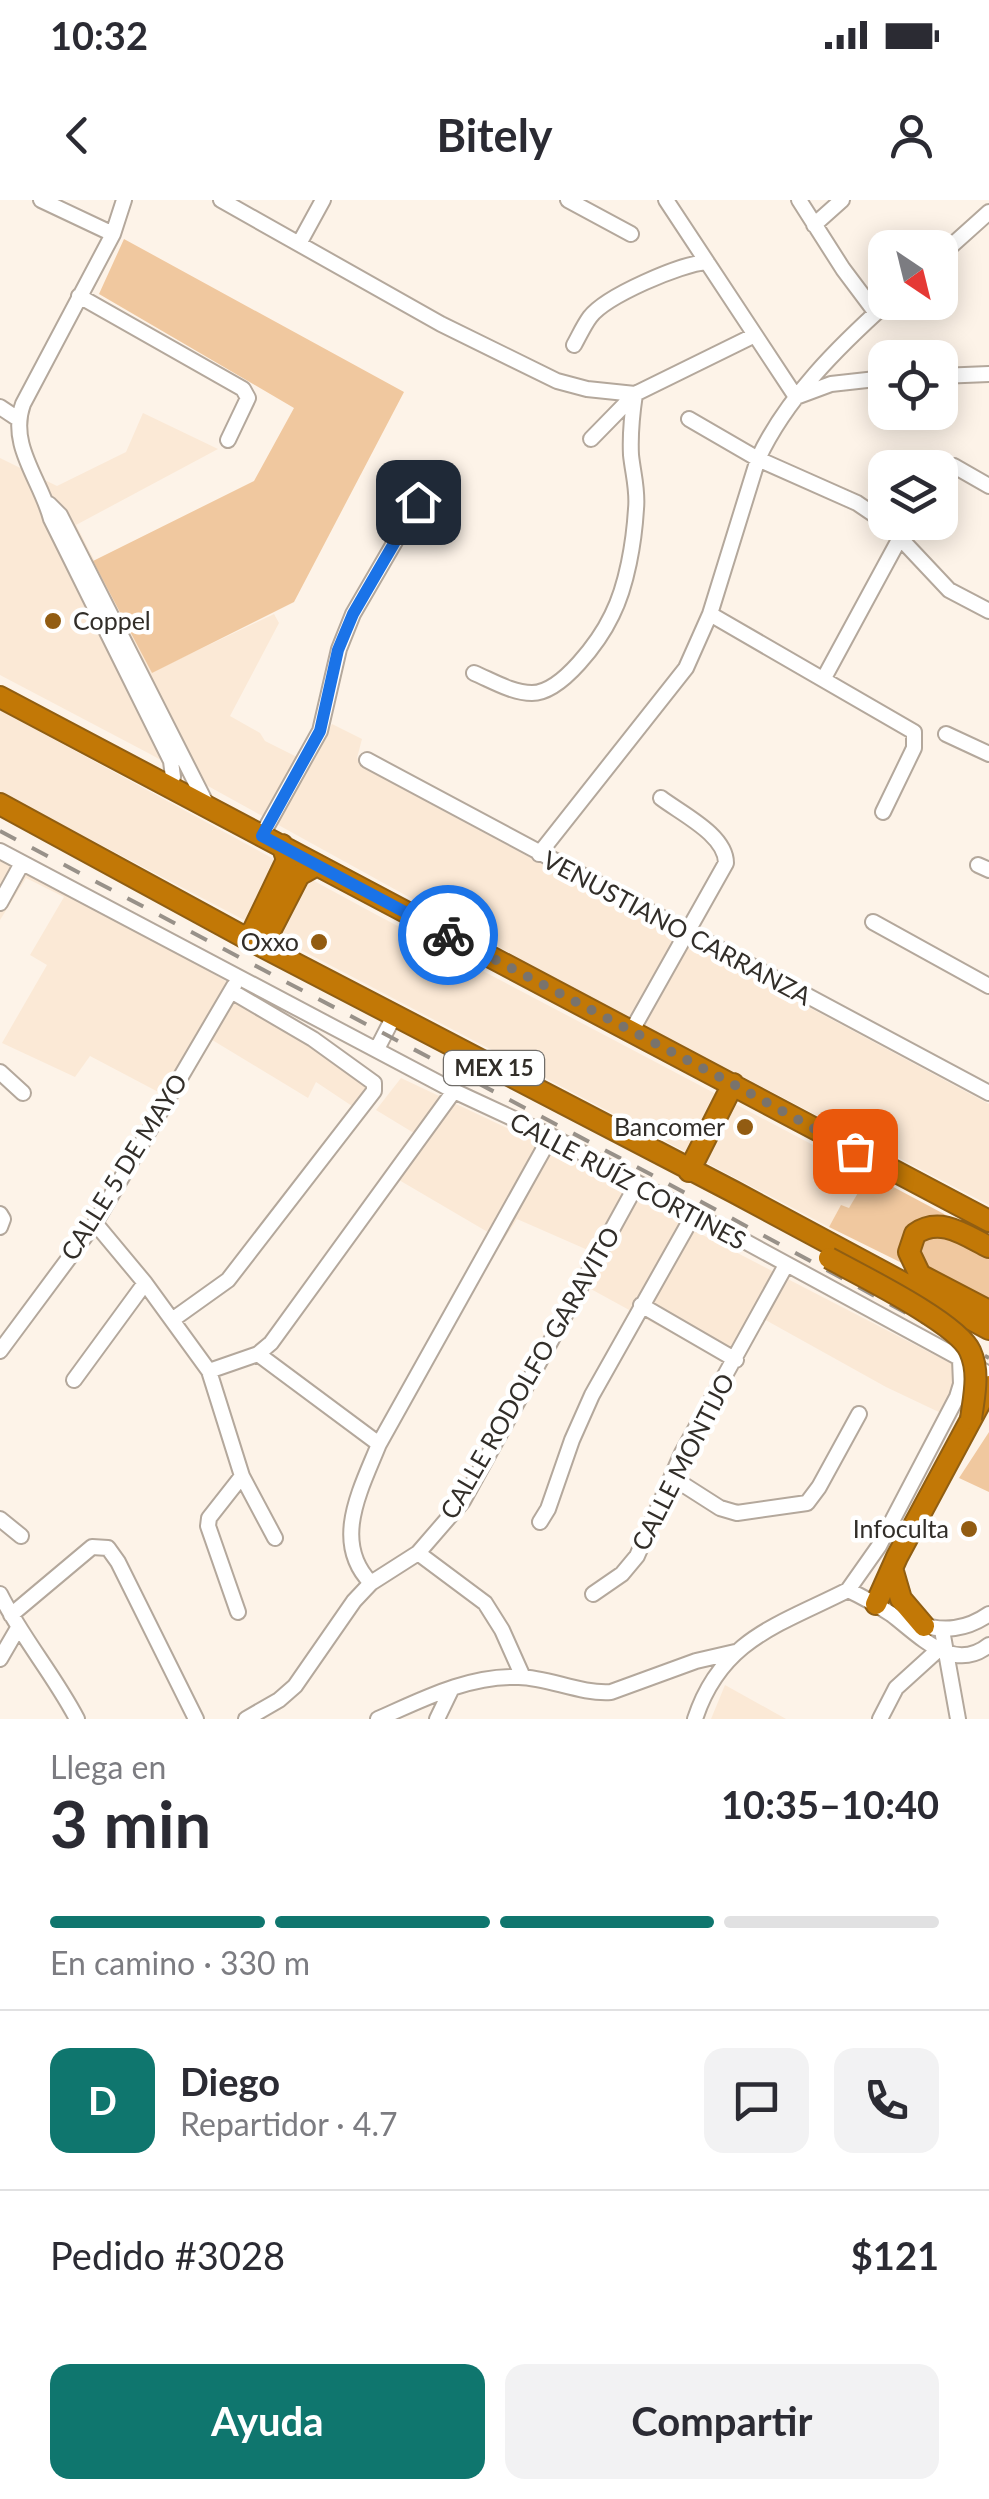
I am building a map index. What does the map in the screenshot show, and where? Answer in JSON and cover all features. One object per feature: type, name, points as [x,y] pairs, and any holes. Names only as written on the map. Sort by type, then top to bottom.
[{"type":"highway","points":[[0,697],[989,1221]]},
{"type":"highway","name":"MEX 15","points":[[0,804],[268,950],[989,1329]]},
{"type":"highway","points":[[244,937],[253,931],[287,860],[272,840]]},
{"type":"highway","points":[[268,950],[268,937],[299,875],[317,866]]},
{"type":"highway","points":[[689,1171],[733,1084]]},
{"type":"highway","points":[[734,1192],[766,1218],[947,1326],[966,1343],[976,1376],[970,1419]]},
{"type":"highway","points":[[989,1247],[945,1226],[924,1228],[910,1243],[909,1252],[920,1275],[989,1310]]},
{"type":"highway","points":[[885,1610],[895,1562],[989,1386]]},
{"type":"highway","points":[[970,1419],[989,1404]]},
{"type":"highway","points":[[895,1562],[901,1599],[933,1628]]},
{"type":"street","points":[[41,200],[112,234]]},
{"type":"street","points":[[124,200],[112,234],[18,425],[20,442],[48,503],[51,519],[170,761],[174,777],[168,784]]},
{"type":"street","points":[[221,200],[441,324],[557,380],[634,394]]},
{"type":"street","points":[[300,242],[323,200]]},
{"type":"street","points":[[568,200],[631,234]]},
{"type":"street","points":[[666,200],[796,397]]},
{"type":"street","points":[[799,200],[814,226],[868,291]]},
{"type":"street","points":[[814,226],[842,200]]},
{"type":"street","points":[[958,239],[989,209],[984,200]]},
{"type":"street","points":[[574,346],[590,316],[600,307],[673,269],[706,262]]},
{"type":"street","points":[[79,296],[243,389],[248,398],[246,408],[228,440]]},
{"type":"street","points":[[539,854],[686,668],[710,614],[758,458],[796,397],[870,320]]},
{"type":"street","points":[[590,439],[634,394],[755,336]]},
{"type":"street","points":[[958,375],[989,374]]},
{"type":"street","points":[[796,397],[831,384],[868,380]]},
{"type":"street","points":[[474,673],[514,690],[545,691],[574,667],[612,614],[636,514],[630,434],[634,394]]},
{"type":"street","points":[[0,407],[18,425]]},
{"type":"street","points":[[688,419],[758,458],[868,510]]},
{"type":"street","points":[[958,468],[989,486]]},
{"type":"street","points":[[272,840],[320,731],[338,650],[353,614],[418,502]]},
{"type":"street","points":[[48,503],[60,515],[207,805]]},
{"type":"street","points":[[824,678],[899,540]]},
{"type":"street","points":[[905,540],[949,590],[989,611]]},
{"type":"street","points":[[710,614],[914,732],[914,748],[882,812]]},
{"type":"street","points":[[946,734],[989,754]]},
{"type":"street","name":"VENUSTIANO CARRANZA","points":[[367,760],[989,1094]]},
{"type":"street","points":[[631,1032],[721,875],[726,853],[710,832],[661,798]]},
{"type":"street","name":"CALLE RUÍZ CORTINES","points":[[0,851],[234,984],[377,1049],[454,1091],[551,1136],[989,1374]]},
{"type":"street","points":[[0,903],[21,864]]},
{"type":"street","points":[[872,922],[989,986]]},
{"type":"street","points":[[172,1320],[228,1280],[374,1091],[374,1083],[354,1067],[234,984]]},
{"type":"street","name":"CALLE 5 DE MAYO","points":[[0,1351],[95,1223],[234,984]]},
{"type":"street","points":[[377,1049],[394,1016]]},
{"type":"street","points":[[0,1072],[23,1093]]},
{"type":"street","points":[[209,1372],[258,1354],[271,1344],[454,1091]]},
{"type":"street","points":[[371,1583],[359,1571],[350,1548],[354,1514],[379,1444],[551,1136]]},
{"type":"street","name":"CALLE RODOLFO GARAVITO","points":[[246,1719],[295,1686],[354,1601],[371,1583],[418,1553],[463,1501],[637,1184]]},
{"type":"street","points":[[0,1214],[0,1227]]},
{"type":"street","points":[[540,1522],[592,1395],[694,1214]]},
{"type":"street","points":[[95,1223],[145,1283],[209,1372],[242,1476],[275,1538]]},
{"type":"street","name":"CALLE MONTIJO","points":[[594,1594],[622,1574],[637,1556],[682,1452],[786,1265]]},
{"type":"street","points":[[74,1380],[145,1283]]},
{"type":"street","points":[[641,1305],[736,1360]]},
{"type":"street","points":[[258,1354],[379,1444]]},
{"type":"street","points":[[378,1719],[452,1688],[492,1678],[523,1677],[598,1693],[612,1692],[696,1661],[736,1652],[848,1590],[879,1546],[957,1397],[960,1359]]},
{"type":"street","points":[[673,1478],[720,1508],[737,1512],[807,1503],[859,1414]]},
{"type":"street","points":[[238,1612],[208,1526],[209,1518],[242,1476]]},
{"type":"street","points":[[0,1519],[22,1536]]},
{"type":"street","points":[[0,1660],[14,1622],[92,1548],[103,1546],[118,1562],[196,1719]]},
{"type":"street","points":[[418,1553],[484,1603],[502,1630],[523,1677]]},
{"type":"street","points":[[848,1590],[885,1610],[943,1651],[971,1656],[989,1645]]},
{"type":"street","points":[[0,1594],[77,1719]]},
{"type":"street","points":[[885,1610],[933,1628],[987,1621]]},
{"type":"street","points":[[933,1628],[943,1651],[958,1719]]},
{"type":"street","points":[[880,1719],[896,1688],[943,1651]]},
{"type":"street","points":[[695,1719],[712,1677],[736,1652]]},
{"type":"street","points":[[437,1719],[452,1688]]},
{"type":"shaded area","points":[[124,239],[404,392],[294,602],[152,673],[93,561],[254,481],[294,408],[99,294]]},
{"type":"shaded area","points":[[143,413],[218,449],[76,525],[152,672],[274,614],[279,623],[230,716],[260,733],[265,741],[311,764],[332,724],[362,739],[357,758],[436,807],[989,1104],[989,1205],[586,995],[0,675],[0,458],[57,486],[126,452]]},
{"type":"shaded area","points":[[0,710],[375,914],[868,1174],[849,1209],[841,1206],[829,1227],[0,792]]},
{"type":"shaded area","points":[[0,856],[91,903],[229,983],[373,1087],[355,1108],[316,1082],[308,1098],[199,1032],[164,1095],[90,1056],[75,1077],[2,1043],[47,965],[30,955],[64,897],[26,878],[0,920]]},
{"type":"shaded area","points":[[401,1078],[526,1137],[693,1230],[956,1366],[955,1389],[943,1414],[755,1314],[728,1364],[589,1288],[606,1258],[517,1219],[503,1241],[399,1180],[427,1141],[376,1110]]},
{"type":"shaded area","points":[[869,1174],[989,1238],[989,1306],[829,1227],[841,1205],[849,1208]]},
{"type":"shaded area","points":[[989,1432],[989,1492],[959,1478]]},
{"type":"shaded area","points":[[725,1685],[786,1719],[711,1719]]},
{"type":"railway","points":[[0,831],[652,1175],[989,1358]]},
{"type":"way so far","points":[[448,935],[855,1151]]},
{"type":"place","name":"Coppel","points":[[53,621]]},
{"type":"place","name":"Oxxo","points":[[319,942]]},
{"type":"place","name":"Bancomer","points":[[745,1127]]},
{"type":"place","name":"Infoculta","points":[[969,1529]]},
{"type":"route","points":[[418,502],[353,614],[338,650],[320,731],[262,836],[448,935]]}]
